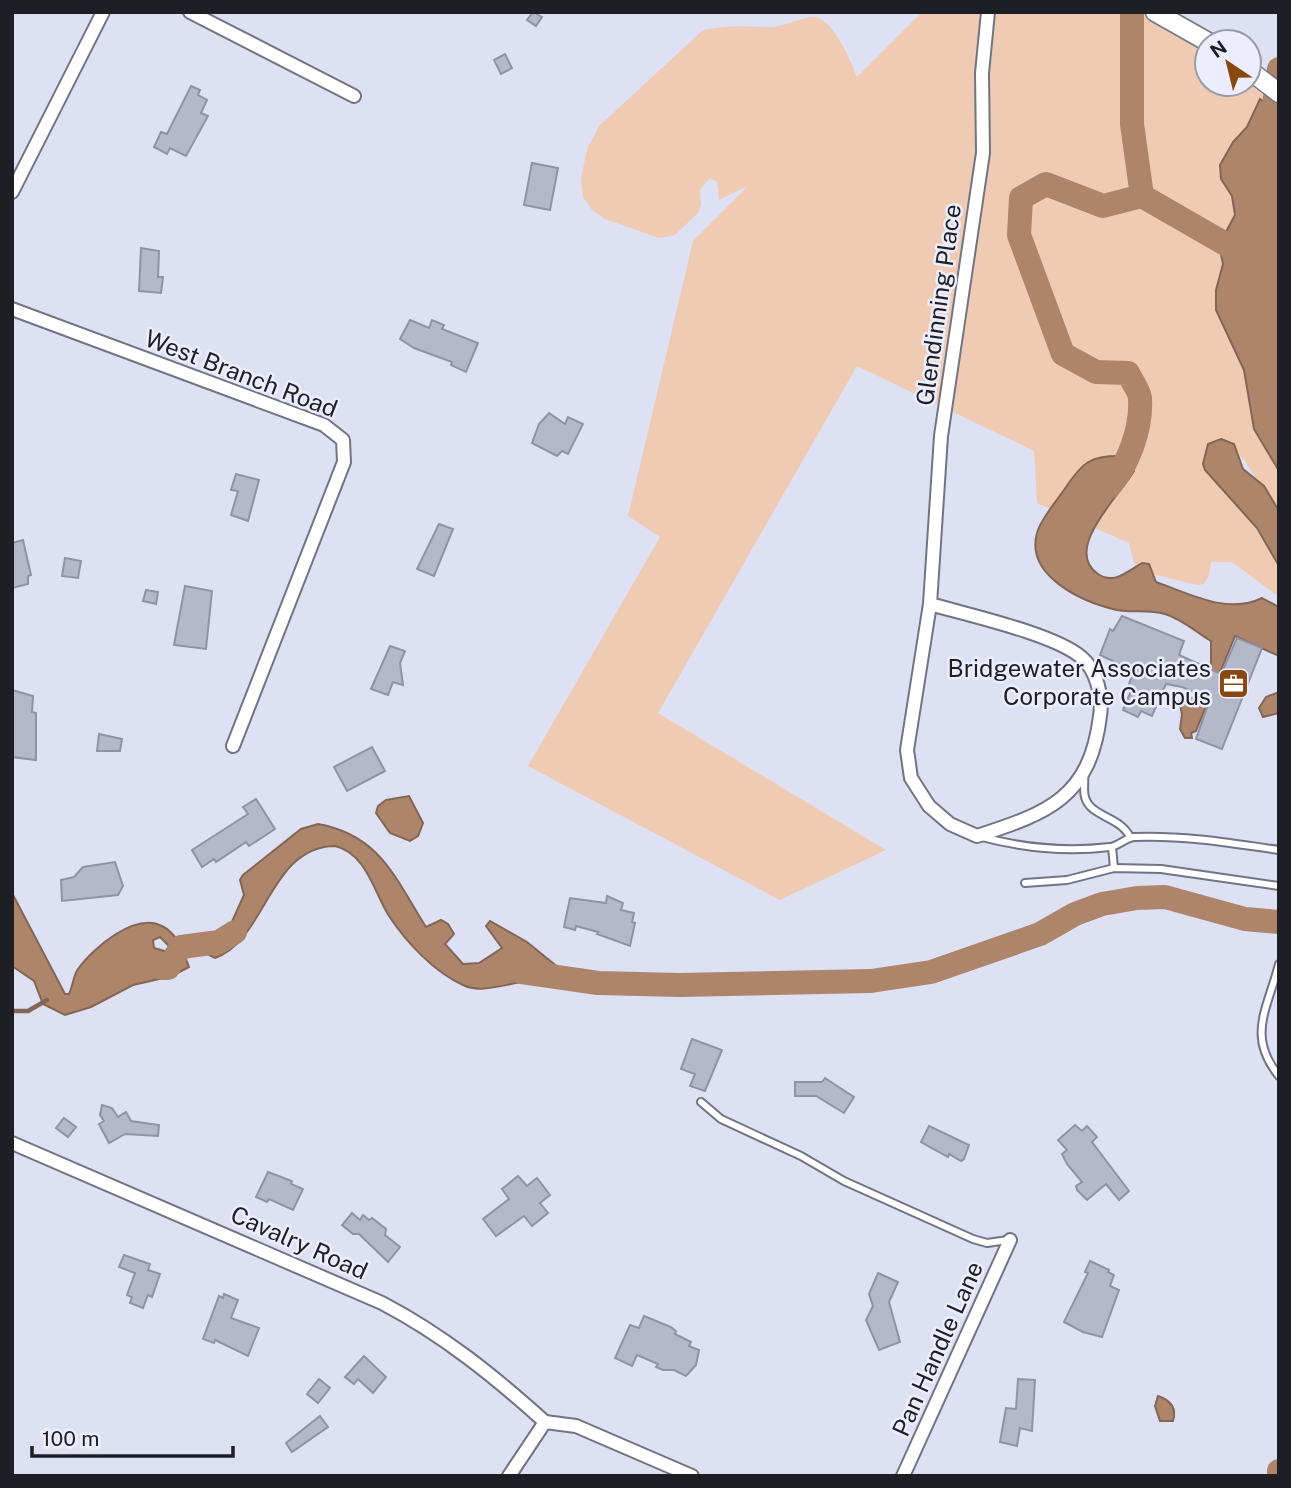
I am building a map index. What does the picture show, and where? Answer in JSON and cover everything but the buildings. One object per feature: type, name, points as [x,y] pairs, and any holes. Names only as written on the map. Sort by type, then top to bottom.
[{"type":"main road","points":[[1160,15],[1193,34]]},
{"type":"main road","points":[[1263,81],[1279,93]]},
{"type":"street","points":[[12,192],[103,12]]},
{"type":"street","points":[[190,12],[354,96]]},
{"type":"street","name":"Glendinning Place","points":[[976,836],[950,824],[929,806],[911,778],[907,750],[930,604],[936,478],[983,153],[983,49],[988,12]]},
{"type":"street","name":"West Branch Road","points":[[12,309],[324,425],[343,440],[344,462],[233,746]]},
{"type":"street","points":[[930,604],[1060,644],[1083,659],[1101,695],[1098,733],[1084,775],[1064,797],[1039,814],[976,836]]},
{"type":"street","name":"Cavalry Road","points":[[12,1143],[195,1220],[424,1325],[485,1368],[545,1422]]},
{"type":"street","name":"Pan Handle Lane","points":[[903,1476],[1010,1240]]},
{"type":"street","points":[[509,1476],[545,1422],[576,1426],[692,1476]]},
{"type":"lane","points":[[1084,775],[1084,796],[1089,806],[1118,821],[1130,837]]},
{"type":"lane","points":[[976,836],[1019,847],[1112,847],[1130,837],[1209,840],[1279,850]]},
{"type":"lane","points":[[1112,847],[1114,868]]},
{"type":"lane","points":[[1025,883],[1067,880],[1114,868],[1161,869],[1279,886]]},
{"type":"lane","points":[[1279,964],[1260,1027],[1265,1058],[1279,1076]]},
{"type":"lane","points":[[701,1102],[722,1119],[801,1156],[844,1181],[973,1239],[987,1244],[1010,1240]]},
{"type":"shaded area","points":[[922,12],[1166,12],[1193,32],[1193,98],[1263,98],[1263,75],[1279,86],[1279,515],[1243,458],[1222,450],[1230,489],[1279,565],[1279,597],[1232,562],[1211,562],[1204,584],[1197,585],[1136,570],[1129,543],[1037,503],[1034,451],[857,366],[658,713],[886,850],[780,900],[528,766],[660,537],[628,516],[693,241],[748,186],[719,200],[717,182],[710,178],[700,190],[701,205],[698,213],[675,235],[659,238],[605,219],[592,210],[583,197],[581,179],[587,149],[599,126],[702,31],[729,27],[772,27],[814,17],[828,25],[835,33],[857,77]]},
{"type":"shaded area","points":[[1260,99],[1279,114],[1279,471],[1254,429],[1244,370],[1216,310],[1216,290],[1223,264],[1219,245],[1235,215],[1232,196],[1221,179],[1220,165],[1233,142],[1247,127]]},
{"type":"shaded area","points":[[1221,439],[1234,444],[1243,469],[1264,486],[1279,511],[1279,566],[1257,528],[1205,470],[1203,464],[1208,444]]},
{"type":"shaded area","points":[[1122,456],[1134,471],[1097,522],[1086,551],[1089,564],[1098,574],[1110,578],[1126,573],[1142,563],[1149,564],[1156,582],[1196,597],[1222,604],[1249,603],[1262,598],[1279,607],[1279,656],[1235,636],[1196,731],[1191,733],[1192,738],[1185,738],[1180,729],[1182,714],[1179,701],[1199,696],[1211,664],[1211,641],[1183,622],[1165,614],[1117,610],[1088,601],[1059,585],[1048,574],[1040,562],[1036,548],[1037,533],[1042,522],[1078,471],[1095,459]]},
{"type":"shaded area","points":[[1279,692],[1279,713],[1263,717],[1259,708],[1266,697]]},
{"type":"shaded area","points":[[409,796],[423,823],[418,836],[410,841],[390,833],[376,813],[378,806],[386,800]]},
{"type":"shaded area","points":[[318,824],[357,838],[384,861],[426,927],[441,920],[448,924],[454,934],[445,944],[463,964],[479,963],[502,948],[486,926],[490,921],[527,942],[559,968],[552,982],[528,981],[483,989],[472,988],[452,979],[412,946],[389,916],[362,865],[346,850],[335,846],[313,850],[296,861],[282,877],[246,933],[232,948],[215,958],[209,955],[207,945],[224,935],[244,895],[240,880],[243,875],[301,829]]},
{"type":"shaded area","points":[[12,893],[65,994],[69,994],[76,972],[94,951],[116,934],[140,924],[151,923],[168,929],[179,944],[189,967],[172,976],[133,985],[91,1007],[65,1015],[43,1004],[34,981],[12,966]],"holes":[[[160,937],[170,947],[168,952],[154,948],[153,940]]]},
{"type":"shaded area","points":[[1158,1396],[1172,1405],[1173,1421],[1160,1421],[1155,1406]]},
{"type":"waterway","points":[[1132,12],[1132,124],[1142,196]]},
{"type":"waterway","points":[[1269,141],[1279,69]]},
{"type":"waterway","points":[[1109,487],[1132,446],[1139,422],[1140,398],[1128,373],[1096,372],[1063,354],[1019,235],[1021,198],[1046,184],[1103,206],[1142,196],[1248,257]]},
{"type":"waterway","points":[[522,972],[598,983],[680,985],[871,981],[931,972],[1040,934],[1075,914],[1102,904],[1137,898],[1165,897],[1245,919],[1279,922]]},
{"type":"waterway","points":[[162,968],[168,968],[181,947],[219,942],[235,932]]},
{"type":"waterway","points":[[12,1011],[28,1011],[47,1000]]},
{"type":"waterway","points":[[1279,1471],[1279,1476]]},
{"type":"place","name":"Bridgewater Associates Corporate Campus","points":[[1234,683]]}]
